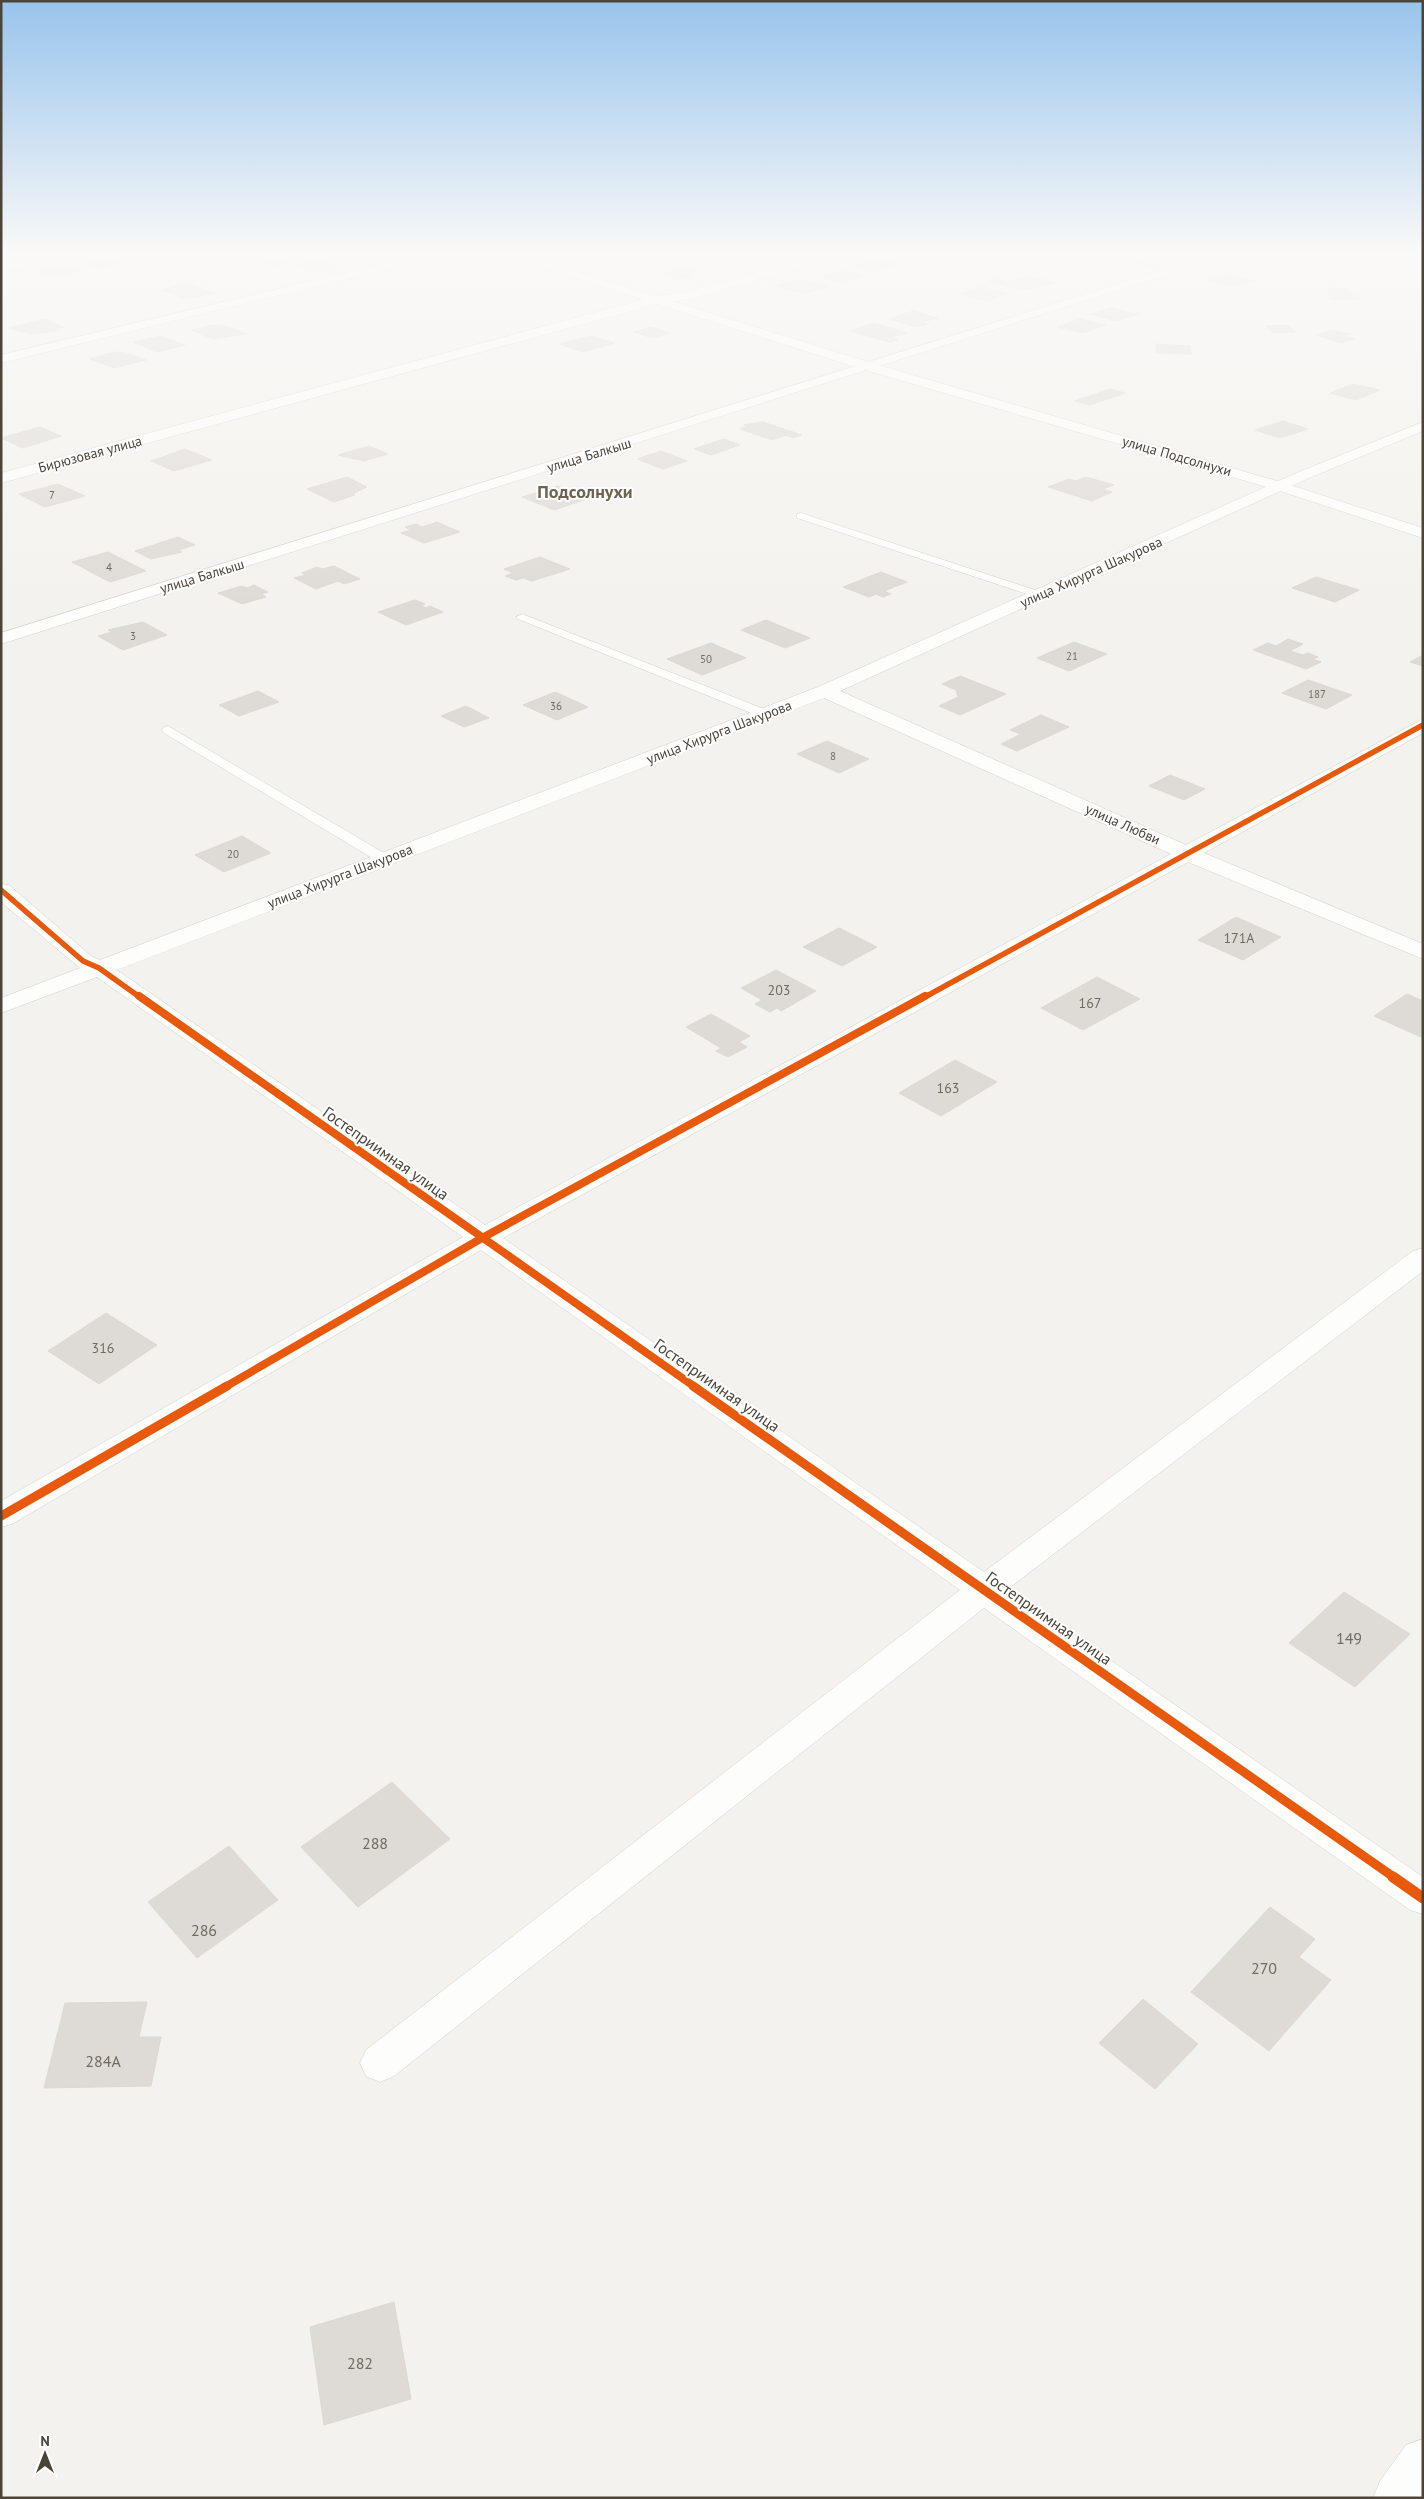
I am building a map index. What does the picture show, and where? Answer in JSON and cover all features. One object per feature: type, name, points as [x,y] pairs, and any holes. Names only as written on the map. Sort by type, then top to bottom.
[{"type":"street","name":"Бирюзовая улица","points":[[1,478],[403,369]]},
{"type":"street","name":"улица Балкыш","points":[[1,639],[865,369]]},
{"type":"street","name":"улица Подсолнухи","points":[[876,369],[1282,487],[1423,533]]},
{"type":"street","name":"улица Хирурга Шакурова","points":[[1,1006],[825,691],[1423,426]]},
{"type":"street","name":"улица Любви","points":[[825,691],[1186,853],[1423,952]]},
{"type":"street","points":[[1,1516],[482,1238],[1423,725]]},
{"type":"street","name":"Гостеприимная улица","points":[[1,890],[83,961],[98,968],[1423,1898]]},
{"type":"street","points":[[380,2063],[985,1589],[1423,1257]]},
{"type":"street","points":[[1397,2498],[1423,2462]]},
{"type":"lane","points":[[801,516],[1040,595]]},
{"type":"lane","points":[[522,617],[765,714]]},
{"type":"lane","points":[[168,730],[384,859]]},
{"type":"building","points":[[1353,384],[1380,390],[1356,400],[1330,393]]},
{"type":"building","points":[[1110,389],[1125,393],[1090,405],[1075,401]]},
{"type":"building","points":[[1283,421],[1308,429],[1280,438],[1255,430]]},
{"type":"building","points":[[763,422],[802,435],[793,438],[786,435],[772,440],[740,429],[748,426],[744,425]]},
{"type":"building","points":[[40,427],[61,436],[23,448],[1,438]]},
{"type":"building","points":[[724,439],[740,445],[711,455],[694,449]]},
{"type":"building","points":[[369,446],[388,454],[364,461],[338,455]]},
{"type":"building","points":[[185,449],[212,460],[174,471],[151,461]]},
{"type":"building","points":[[661,451],[687,461],[663,469],[637,459]]},
{"type":"building","points":[[347,477],[367,487],[352,494],[355,495],[334,502],[307,489]]},
{"type":"building","points":[[1086,477],[1114,485],[1103,489],[1112,492],[1092,501],[1048,487],[1069,479],[1076,481]]},
{"type":"building","points":[[58,484],[85,496],[45,507],[19,494]]},
{"type":"building","points":[[558,486],[590,498],[554,510],[522,497]]},
{"type":"building","points":[[437,522],[460,532],[424,543],[401,533],[411,530],[405,527],[416,524],[422,527]]},
{"type":"building","points":[[178,537],[195,545],[179,550],[182,552],[151,559],[135,551]]},
{"type":"building","points":[[108,552],[146,571],[110,582],[72,562]]},
{"type":"building","points":[[540,557],[570,569],[532,581],[523,578],[516,580],[505,576],[513,573],[504,569]]},
{"type":"building","points":[[334,566],[360,579],[344,584],[338,581],[316,589],[294,578],[306,575],[302,573],[317,567],[322,569]]},
{"type":"building","points":[[881,572],[907,582],[884,591],[891,594],[883,597],[876,594],[869,597],[843,587]]},
{"type":"building","points":[[1316,577],[1359,590],[1335,602],[1292,588]]},
{"type":"building","points":[[254,585],[268,592],[261,594],[266,597],[242,604],[218,593],[242,586],[247,588]]},
{"type":"building","points":[[415,600],[425,604],[421,606],[426,608],[430,606],[443,612],[406,625],[378,612]]},
{"type":"building","points":[[766,620],[810,638],[785,648],[741,630]]},
{"type":"building","points":[[143,622],[167,635],[123,650],[98,636],[112,632],[108,630]]},
{"type":"building","points":[[1288,639],[1303,644],[1290,651],[1303,655],[1308,653],[1318,657],[1313,659],[1321,662],[1306,669],[1253,650],[1268,643],[1276,646]]},
{"type":"building","points":[[1074,642],[1107,654],[1069,671],[1037,658]]},
{"type":"building","points":[[711,643],[746,658],[702,675],[667,659]]},
{"type":"building","points":[[1423,655],[1423,666],[1410,662]]},
{"type":"building","points":[[960,676],[1006,694],[960,715],[939,706],[958,697],[956,690],[942,684]]},
{"type":"building","points":[[1308,680],[1352,695],[1326,709],[1282,693]]},
{"type":"building","points":[[258,691],[279,702],[239,716],[219,705]]},
{"type":"building","points":[[555,692],[588,707],[557,720],[523,705]]},
{"type":"building","points":[[466,706],[489,718],[464,727],[441,716]]},
{"type":"building","points":[[1041,715],[1069,727],[1017,751],[1001,744],[1021,734],[1010,730]]},
{"type":"building","points":[[827,741],[869,759],[839,773],[797,754]]},
{"type":"building","points":[[1170,775],[1205,789],[1184,800],[1149,786]]},
{"type":"building","points":[[242,836],[271,853],[224,872],[195,855]]},
{"type":"building","points":[[1236,917],[1281,937],[1243,960],[1198,940]]},
{"type":"building","points":[[839,928],[877,947],[842,966],[803,947]]},
{"type":"building","points":[[776,970],[816,991],[781,1011],[777,1008],[770,1012],[755,1004],[762,1000],[741,988]]},
{"type":"building","points":[[1097,977],[1140,999],[1083,1030],[1041,1008]]},
{"type":"building","points":[[1407,994],[1423,1001],[1423,1038],[1374,1016]]},
{"type":"building","points":[[711,1014],[750,1036],[739,1042],[747,1047],[728,1057],[716,1051],[721,1048],[686,1027]]},
{"type":"building","points":[[955,1060],[997,1082],[941,1116],[899,1093]]},
{"type":"building","points":[[106,1313],[157,1345],[99,1384],[48,1351]]},
{"type":"building","points":[[1344,1592],[1410,1634],[1355,1687],[1289,1643]]},
{"type":"building","points":[[392,1782],[450,1839],[358,1907],[301,1847]]},
{"type":"building","points":[[229,1846],[278,1900],[197,1958],[148,1902]]},
{"type":"building","points":[[1270,1907],[1315,1939],[1299,1957],[1331,1980],[1269,2051],[1191,1992]]},
{"type":"building","points":[[1143,1999],[1198,2044],[1155,2089],[1099,2043]]},
{"type":"building","points":[[147,2002],[139,2037],[161,2037],[151,2086],[44,2088],[65,2003]]},
{"type":"building","points":[[394,2302],[411,2399],[324,2425],[310,2327]]},
{"type":"cycle path","points":[[1,1516],[482,1238],[1423,725]]},
{"type":"cycle path","points":[[1,890],[83,961],[99,968],[1423,1898]]},
{"type":"district","name":"Подсолнухи","points":[[585,492]]}]
